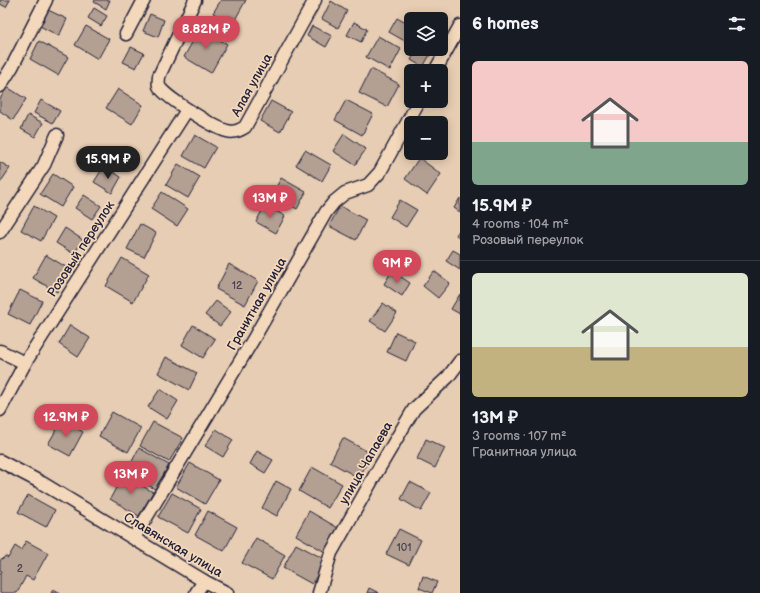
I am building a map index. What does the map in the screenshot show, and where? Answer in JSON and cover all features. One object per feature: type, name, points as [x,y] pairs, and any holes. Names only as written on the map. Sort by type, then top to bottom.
[{"type":"street","points":[[0,86],[12,67],[46,0]]},
{"type":"street","points":[[126,34],[144,0]]},
{"type":"street","name":"Алая улица","points":[[196,0],[159,76],[159,85],[164,92],[187,110],[227,131],[237,132],[245,127],[315,0]]},
{"type":"street","points":[[440,64],[460,26]]},
{"type":"street","name":"Гранитная улица","points":[[134,538],[254,338],[326,212],[334,202],[345,193],[368,184],[380,172],[415,108]]},
{"type":"street","name":"Розовый переулок","points":[[0,410],[25,363],[187,110]]},
{"type":"street","points":[[0,232],[44,165],[57,135]]},
{"type":"street","points":[[0,351],[25,363]]},
{"type":"street","name":"улица Чапаева","points":[[319,593],[331,553],[414,409],[448,377],[460,361]]},
{"type":"street","name":"Славянская улица","points":[[2,465],[42,483],[204,581],[227,593]]},
{"type":"street","points":[[196,593],[204,581]]},
{"type":"building","points":[[0,0],[10,0],[6,7],[0,4]]},
{"type":"building","points":[[95,0],[110,0],[106,9],[94,2]]},
{"type":"building","points":[[221,0],[246,0],[232,25],[213,13]]},
{"type":"building","points":[[331,1],[347,11],[338,28],[322,19]]},
{"type":"building","points":[[94,8],[107,16],[101,26],[88,18]]},
{"type":"building","points":[[48,10],[67,19],[59,36],[40,26]]},
{"type":"building","points":[[150,14],[164,20],[158,37],[143,31]]},
{"type":"building","points":[[397,18],[404,22],[404,41],[389,32]]},
{"type":"building","points":[[354,22],[367,29],[361,42],[347,35]]},
{"type":"building","points":[[86,26],[109,39],[98,59],[75,45]]},
{"type":"building","points":[[312,26],[332,36],[326,47],[307,36]]},
{"type":"building","points":[[200,28],[227,44],[211,73],[184,57]]},
{"type":"building","points":[[378,36],[401,49],[390,70],[366,57]]},
{"type":"building","points":[[39,41],[68,57],[58,75],[30,59]]},
{"type":"building","points":[[131,47],[144,53],[136,68],[123,62]]},
{"type":"building","points":[[413,56],[429,56],[425,64],[418,64],[411,60]]},
{"type":"building","points":[[371,69],[399,84],[387,107],[359,93]]},
{"type":"building","points":[[7,87],[26,99],[13,120],[0,111],[0,99]]},
{"type":"building","points":[[118,89],[143,105],[132,124],[106,108]]},
{"type":"building","points":[[41,100],[60,111],[53,123],[34,113]]},
{"type":"building","points":[[346,100],[373,114],[362,135],[335,120]]},
{"type":"building","points":[[271,101],[291,112],[280,132],[260,121]]},
{"type":"building","points":[[28,115],[43,123],[35,137],[21,129]]},
{"type":"building","points":[[344,134],[366,149],[355,165],[333,151]]},
{"type":"building","points":[[195,135],[216,147],[204,168],[183,156]]},
{"type":"building","points":[[305,150],[331,165],[322,181],[296,165]]},
{"type":"building","points":[[418,160],[422,160],[441,174],[427,195],[405,179]]},
{"type":"building","points":[[0,162],[10,168],[0,183]]},
{"type":"building","points":[[178,164],[200,177],[188,198],[166,185]]},
{"type":"building","points":[[104,166],[121,177],[112,193],[94,182]]},
{"type":"building","points":[[53,174],[73,187],[61,207],[40,194]]},
{"type":"building","points":[[281,178],[306,192],[297,209],[272,195]]},
{"type":"building","points":[[162,192],[188,209],[177,226],[151,209]]},
{"type":"building","points":[[84,195],[101,206],[92,219],[75,208]]},
{"type":"building","points":[[460,198],[460,212],[454,208]]},
{"type":"building","points":[[400,200],[417,210],[406,227],[390,217]]},
{"type":"building","points":[[265,205],[285,216],[276,233],[256,222]]},
{"type":"building","points":[[34,206],[54,218],[41,241],[21,230]]},
{"type":"building","points":[[340,206],[366,220],[356,240],[329,226]]},
{"type":"building","points":[[140,224],[156,233],[144,257],[127,249]]},
{"type":"building","points":[[65,228],[83,240],[74,254],[56,243]]},
{"type":"building","points":[[460,229],[460,238],[456,235]]},
{"type":"building","points":[[453,250],[460,254],[460,270],[446,261]]},
{"type":"building","points":[[46,255],[71,270],[57,292],[33,278]]},
{"type":"building","points":[[122,258],[149,274],[133,302],[106,286]]},
{"type":"building","points":[[229,264],[258,281],[245,305],[216,289]]},
{"type":"building","points":[[392,271],[410,283],[402,296],[384,284]]},
{"type":"building","points":[[434,271],[450,283],[438,298],[423,286]]},
{"type":"building","points":[[20,290],[42,301],[30,325],[8,314]]},
{"type":"building","points":[[460,294],[460,314],[451,309]]},
{"type":"building","points":[[216,301],[231,312],[220,326],[205,315]]},
{"type":"building","points":[[383,303],[397,313],[385,331],[370,321]]},
{"type":"building","points":[[70,325],[90,338],[78,357],[59,344]]},
{"type":"building","points":[[193,325],[215,339],[203,358],[182,345]]},
{"type":"building","points":[[396,332],[415,341],[406,361],[387,352]]},
{"type":"building","points":[[166,357],[197,373],[189,390],[158,373]]},
{"type":"building","points":[[160,389],[178,401],[167,419],[148,407]]},
{"type":"building","points":[[112,412],[141,428],[128,452],[99,436]]},
{"type":"building","points":[[62,420],[83,432],[70,456],[48,444]]},
{"type":"building","points":[[153,422],[183,438],[169,462],[140,446]]},
{"type":"building","points":[[216,429],[233,440],[223,457],[205,446]]},
{"type":"building","points":[[343,438],[372,454],[359,478],[330,462]]},
{"type":"building","points":[[426,439],[445,448],[435,468],[417,459]]},
{"type":"building","points":[[139,448],[169,465],[155,489],[126,473]]},
{"type":"building","points":[[257,451],[273,460],[265,473],[250,464]]},
{"type":"building","points":[[190,463],[219,480],[205,504],[176,487]]},
{"type":"building","points":[[312,467],[342,484],[328,508],[299,491]]},
{"type":"building","points":[[123,475],[153,492],[139,516],[110,499]]},
{"type":"building","points":[[276,481],[291,489],[277,516],[262,508]]},
{"type":"building","points":[[410,482],[431,493],[421,511],[401,499]]},
{"type":"building","points":[[172,493],[201,509],[188,533],[158,517]]},
{"type":"building","points":[[28,495],[55,510],[46,527],[18,512]]},
{"type":"building","points":[[208,511],[237,527],[224,551],[195,535]]},
{"type":"building","points":[[309,511],[338,528],[325,552],[296,535]]},
{"type":"building","points":[[399,529],[421,540],[409,565],[386,554]]},
{"type":"building","points":[[256,538],[285,555],[272,579],[242,563]]},
{"type":"building","points":[[26,541],[48,553],[33,580],[26,576],[17,593],[0,593],[0,574],[2,571],[0,570],[0,561],[5,556],[8,558],[15,546],[21,550]]},
{"type":"building","points":[[296,544],[326,560],[312,584],[283,568]]},
{"type":"building","points":[[423,576],[437,582],[432,593],[419,588]]},
{"type":"building","points":[[369,588],[379,593],[367,593]]},
{"type":"building","points":[[53,589],[61,593],[51,593]]}]
